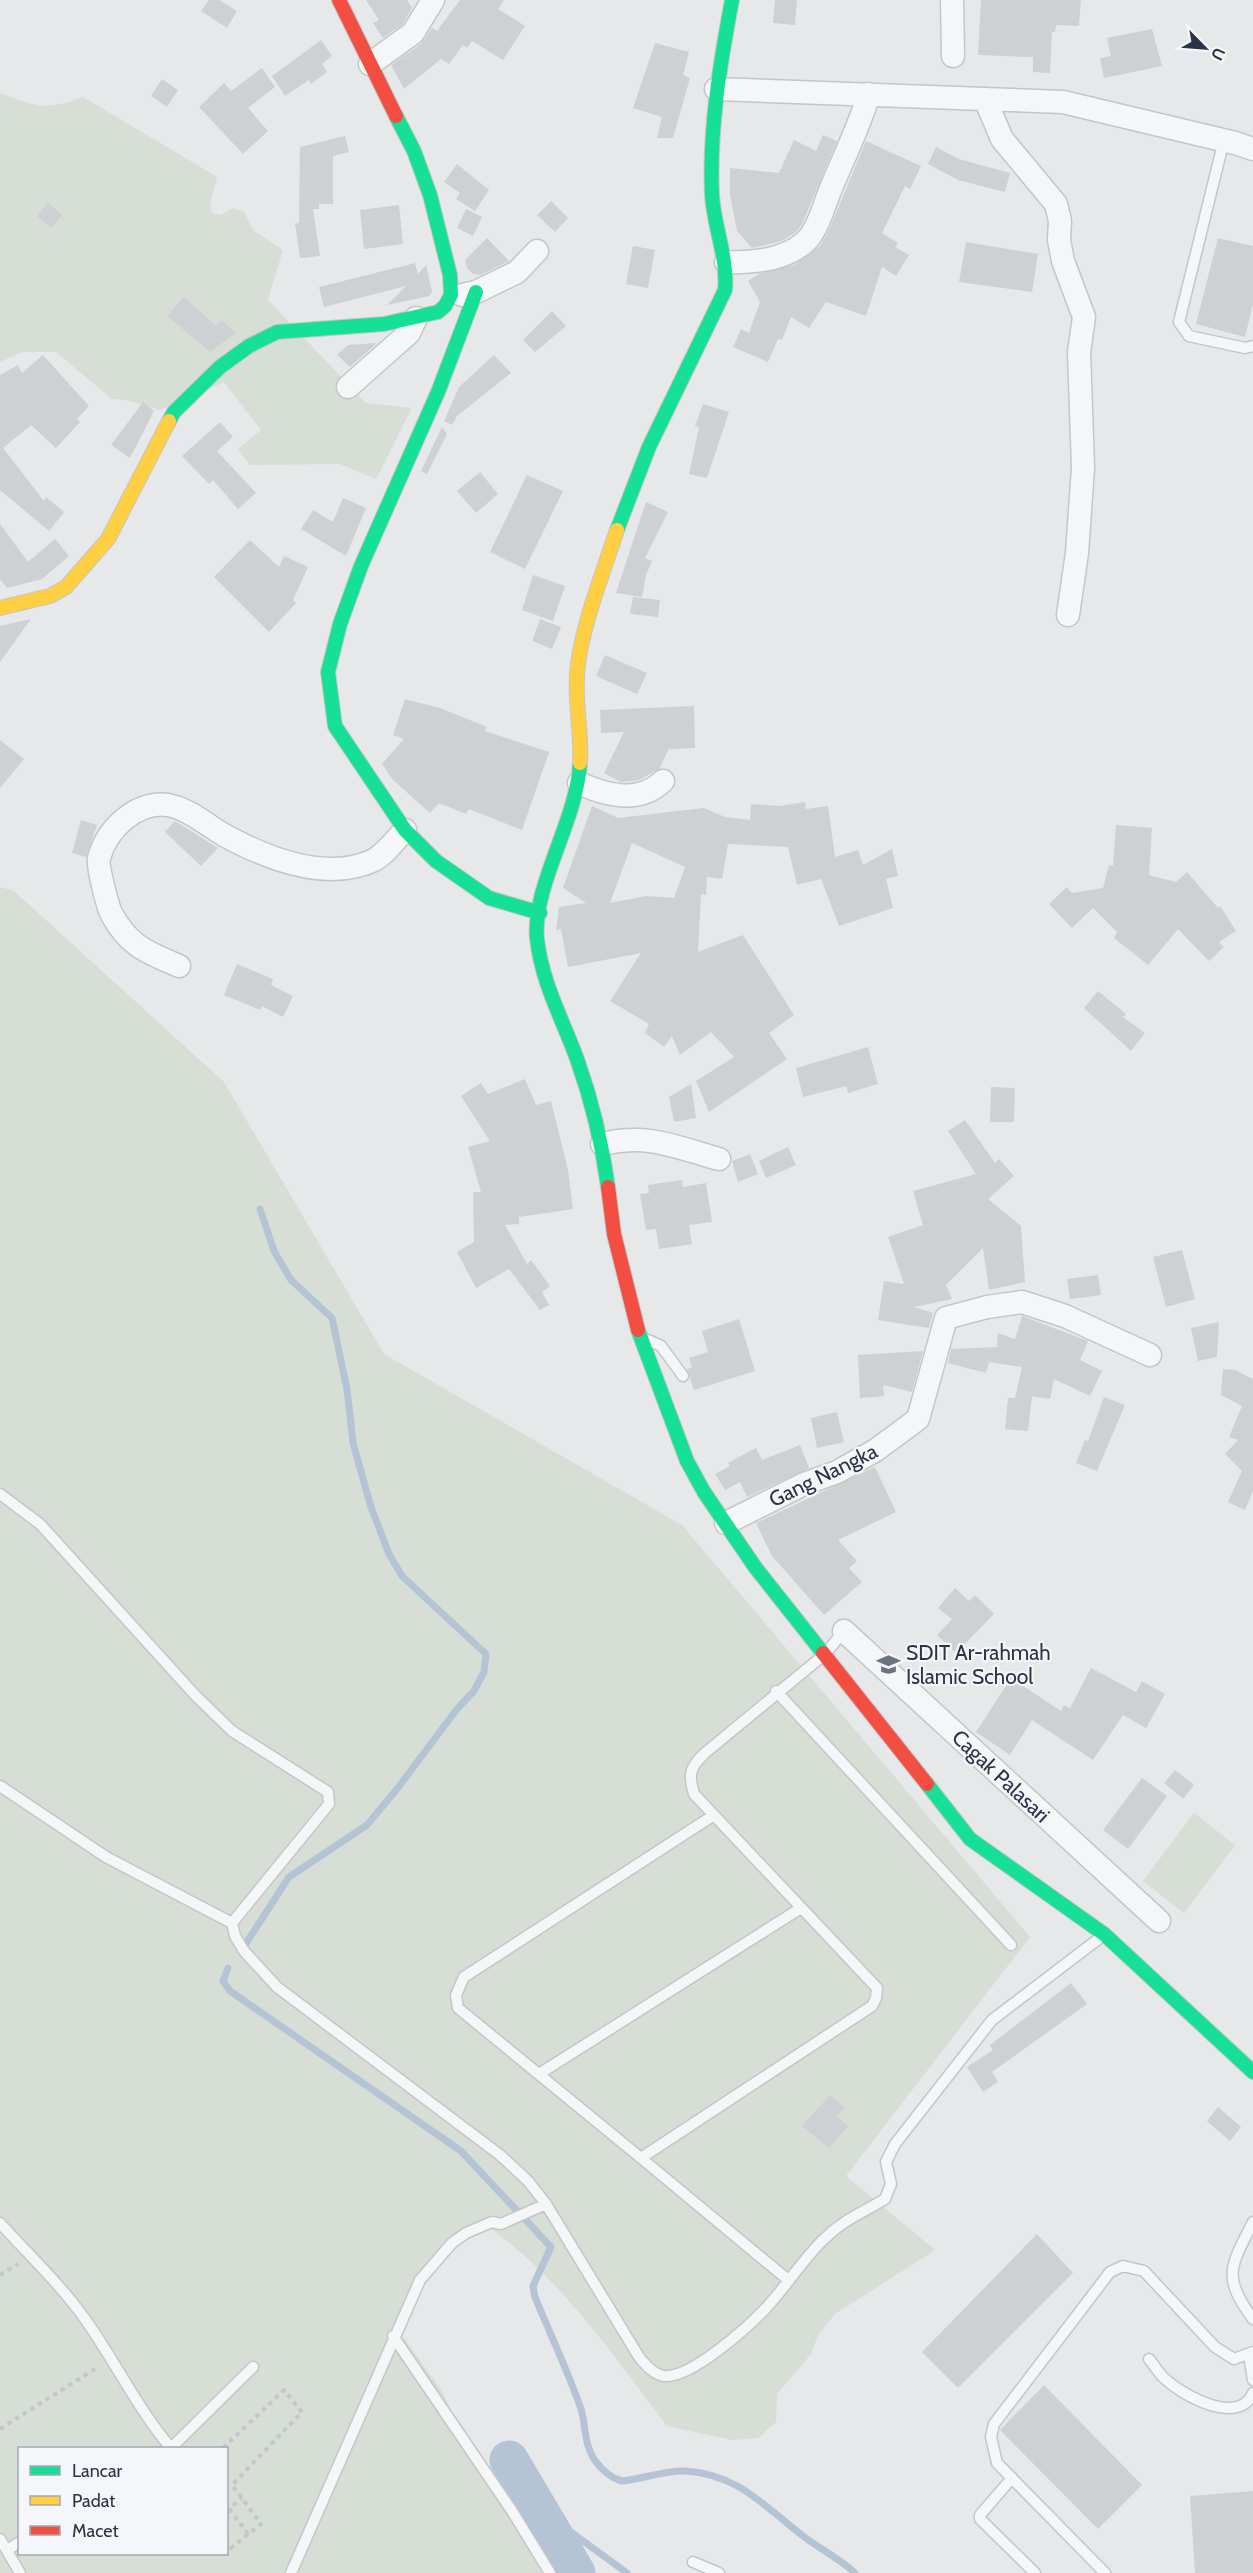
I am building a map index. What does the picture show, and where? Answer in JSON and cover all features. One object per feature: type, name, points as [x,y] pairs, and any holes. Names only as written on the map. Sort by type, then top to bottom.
[{"type":"main road","points":[[0,608],[50,596],[66,587],[108,539],[174,412],[220,367],[249,346],[277,333],[416,318],[438,312],[445,306],[451,295],[450,275],[430,195],[414,150],[339,0]]},
{"type":"main road","points":[[732,0],[716,89],[712,199],[716,230],[728,274],[725,290],[649,447],[623,511],[590,614],[577,676],[582,735],[579,783],[564,835],[543,890],[537,937],[550,997],[576,1056],[602,1144],[614,1234],[640,1337],[687,1461],[726,1523],[755,1567],[970,1839],[1104,1934],[1253,2072]]},
{"type":"main road","points":[[476,292],[438,392],[403,466],[361,566],[340,624],[328,672],[335,726],[405,830],[436,861],[489,898],[540,913]]},
{"type":"street","points":[[370,64],[413,33],[433,0]]},
{"type":"street","points":[[952,0],[954,56]]},
{"type":"street","points":[[716,89],[1063,102],[1253,149]]},
{"type":"street","points":[[726,262],[754,263],[771,260],[804,242],[816,223],[852,142],[869,94]]},
{"type":"street","points":[[985,99],[1002,139],[1056,204],[1060,221],[1059,240],[1063,261],[1084,317],[1079,352],[1083,468],[1077,554],[1068,615]]},
{"type":"street","points":[[451,295],[476,292],[517,272],[537,251]]},
{"type":"street","points":[[348,387],[409,333],[416,318]]},
{"type":"street","points":[[579,783],[614,795],[635,795],[652,792],[663,781]]},
{"type":"street","points":[[179,966],[135,946],[111,914],[98,860],[105,844],[121,820],[151,804],[171,806],[194,816],[263,855],[302,866],[333,868],[374,860],[405,830]]},
{"type":"street","points":[[602,1144],[627,1138],[651,1140],[719,1159]]},
{"type":"street","name":"Gang Nangka","points":[[726,1523],[804,1484],[837,1472],[876,1450],[918,1419],[946,1318],[987,1307],[1022,1302],[1065,1316],[1150,1355]]},
{"type":"street","name":"Cagak Palasari","points":[[844,1630],[1159,1921]]},
{"type":"lane","points":[[1224,140],[1179,322],[1189,336],[1245,348],[1253,346]]},
{"type":"lane","points":[[640,1337],[661,1346],[683,1376]]},
{"type":"lane","points":[[0,1494],[40,1524],[195,1695],[232,1731],[328,1792],[329,1804],[232,1923]]},
{"type":"lane","points":[[641,2158],[872,2006],[876,1998],[877,1988],[694,1794],[689,1778],[692,1766],[776,1691],[825,1654],[844,1630]]},
{"type":"lane","points":[[776,1691],[1011,1945]]},
{"type":"lane","points":[[0,1786],[106,1857],[232,1923],[235,1936],[244,1951],[277,1987],[500,2155],[528,2181],[546,2204],[639,2357],[652,2371],[664,2376],[681,2373],[701,2364],[765,2309],[787,2279],[825,2237],[851,2216],[885,2199],[891,2184],[886,2162],[895,2144],[992,2020],[1104,1934]]},
{"type":"lane","points":[[714,1815],[464,1977],[456,1995],[458,2008],[787,2279]]},
{"type":"lane","points":[[539,2074],[801,1908]]},
{"type":"lane","points":[[292,2572],[393,2336],[420,2280],[452,2243],[482,2225],[492,2222],[501,2224],[546,2204]]},
{"type":"lane","points":[[1253,2222],[1235,2258],[1230,2279],[1240,2301],[1253,2319]]},
{"type":"lane","points":[[0,2223],[41,2264],[85,2319],[148,2422],[170,2447]]},
{"type":"lane","points":[[1105,2573],[997,2463],[991,2437],[994,2424],[1110,2272],[1123,2266],[1144,2271],[1215,2347],[1234,2359],[1251,2353],[1253,2380]]},
{"type":"lane","points":[[393,2336],[512,2511],[550,2573]]},
{"type":"lane","points":[[1149,2358],[1164,2378],[1177,2389],[1222,2408],[1237,2409],[1247,2403],[1253,2393]]},
{"type":"lane","points":[[172,2447],[253,2367]]},
{"type":"lane","points":[[1012,2478],[980,2519],[1035,2573]]},
{"type":"lane","points":[[0,2539],[20,2573]]},
{"type":"lane","points":[[7,2550],[18,2543]]},
{"type":"lane","points":[[693,2562],[719,2573]]},
{"type":"path","points":[[0,2429],[94,2368],[112,2362]]},
{"type":"path","points":[[224,2447],[284,2390],[302,2412],[232,2485],[261,2524],[231,2548],[228,2544]]},
{"type":"path","points":[[242,2498],[228,2510],[250,2535]]},
{"type":"shaded area","points":[[0,93],[41,106],[50,106],[83,97],[217,177],[210,204],[212,213],[221,215],[233,208],[244,212],[254,231],[283,250],[268,300],[366,403],[412,408],[376,479],[340,464],[250,465],[238,449],[261,430],[224,382],[160,410],[126,400],[112,399],[56,352],[22,352],[0,362]]},
{"type":"shaded area","points":[[0,887],[14,891],[224,1082],[384,1354],[682,1525],[1030,1937],[846,2176],[935,2250],[835,2314],[818,2335],[811,2354],[777,2394],[776,2422],[758,2438],[732,2440],[667,2426],[607,2346],[564,2295],[541,2271],[490,2228],[455,2246],[431,2271],[397,2336],[404,2338],[442,2391],[466,2444],[542,2573],[0,2573]]},
{"type":"shaded area","points":[[1194,1813],[1235,1845],[1184,1913],[1143,1881]]},
{"type":"building","points":[[209,0],[219,0],[237,11],[227,28],[201,11]]},
{"type":"building","points":[[366,0],[407,0],[412,8],[403,24],[383,38],[373,23],[379,20]]},
{"type":"building","points":[[460,0],[504,0],[498,9],[525,26],[503,60],[472,41],[467,48],[463,45],[449,64],[441,59],[404,89],[391,65],[421,44],[432,28],[437,31]]},
{"type":"building","points":[[775,0],[797,0],[795,25],[773,23]]},
{"type":"building","points":[[981,0],[1081,0],[1079,26],[1056,25],[1055,32],[1052,32],[1050,73],[1033,72],[1033,57],[978,55]]},
{"type":"building","points":[[1152,29],[1162,66],[1104,78],[1100,58],[1111,56],[1107,38]]},
{"type":"building","points":[[321,40],[332,56],[322,64],[327,72],[311,84],[309,80],[285,96],[272,76]]},
{"type":"building","points":[[655,43],[689,52],[683,75],[690,78],[673,138],[657,138],[662,117],[633,108]]},
{"type":"building","points":[[262,68],[275,87],[248,108],[268,131],[243,154],[199,107],[224,83],[231,91]]},
{"type":"building","points":[[162,79],[178,90],[167,107],[151,96]]},
{"type":"building","points":[[823,135],[837,141],[802,224],[796,232],[782,241],[752,248],[737,231],[730,195],[730,168],[779,173],[794,140],[816,151]]},
{"type":"building","points":[[345,136],[349,152],[333,156],[333,204],[319,204],[319,209],[313,209],[320,256],[300,258],[295,224],[299,223],[300,147]]},
{"type":"building","points":[[866,141],[921,166],[910,189],[905,186],[882,233],[898,243],[895,247],[909,255],[896,276],[882,267],[866,316],[826,302],[809,328],[791,317],[782,340],[778,339],[768,362],[733,347],[741,329],[749,333],[760,302],[748,281],[759,274],[794,265],[820,246],[829,230]]},
{"type":"building","points":[[936,147],[959,159],[1010,173],[1005,192],[958,180],[928,164]]},
{"type":"building","points":[[457,164],[489,190],[475,211],[456,199],[460,193],[444,182]]},
{"type":"building","points":[[551,201],[568,218],[555,232],[537,215]]},
{"type":"building","points":[[48,203],[62,215],[51,228],[37,216]]},
{"type":"building","points":[[399,205],[403,244],[364,249],[360,210]]},
{"type":"building","points":[[466,209],[482,217],[473,236],[457,228]]},
{"type":"building","points":[[487,238],[509,261],[480,275],[473,274],[467,268],[465,260]]},
{"type":"building","points":[[1218,238],[1253,246],[1253,304],[1245,337],[1196,324]]},
{"type":"building","points":[[966,242],[1038,254],[1032,292],[959,282]]},
{"type":"building","points":[[633,246],[655,250],[648,288],[626,284]]},
{"type":"building","points":[[415,263],[418,274],[426,265],[432,292],[429,296],[387,305],[406,286],[324,307],[319,287]]},
{"type":"building","points":[[184,297],[216,326],[221,320],[236,333],[210,352],[167,316]]},
{"type":"building","points":[[552,311],[566,326],[535,352],[523,340]]},
{"type":"building","points":[[377,343],[350,367],[337,355],[348,345]]},
{"type":"building","points":[[43,355],[89,406],[77,419],[80,422],[56,448],[31,425],[3,448],[44,501],[46,497],[64,512],[49,531],[0,490],[0,375],[18,365],[22,373]]},
{"type":"building","points":[[494,355],[511,373],[457,416],[452,425],[444,421],[459,387]]},
{"type":"building","points":[[143,402],[154,411],[130,458],[111,445]]},
{"type":"building","points":[[703,404],[729,412],[707,478],[689,474],[699,427],[695,426]]},
{"type":"building","points":[[220,422],[233,437],[217,451],[256,493],[238,509],[213,480],[209,484],[182,456]]},
{"type":"building","points":[[442,427],[447,434],[427,474],[421,471]]},
{"type":"building","points":[[480,472],[498,494],[476,513],[457,491]]},
{"type":"building","points":[[527,475],[563,491],[525,569],[490,552]]},
{"type":"building","points":[[343,498],[366,508],[346,556],[301,529],[313,510],[333,522]]},
{"type":"building","points":[[646,502],[668,512],[645,558],[652,561],[646,575],[642,597],[616,593]]},
{"type":"building","points":[[0,524],[28,562],[55,539],[69,556],[42,579],[7,588],[0,579]]},
{"type":"building","points":[[250,540],[279,567],[284,556],[308,567],[293,600],[296,603],[269,632],[214,577]]},
{"type":"building","points":[[533,575],[565,586],[553,621],[522,610]]},
{"type":"building","points":[[633,597],[660,600],[658,617],[630,614]]},
{"type":"building","points":[[31,619],[0,662],[0,626]]},
{"type":"building","points":[[540,619],[561,627],[552,649],[532,641]]},
{"type":"building","points":[[605,655],[647,673],[637,694],[596,676]]},
{"type":"building","points":[[405,699],[440,708],[487,727],[485,731],[549,752],[522,830],[469,809],[466,814],[439,803],[430,813],[393,780],[382,764],[404,739],[393,735]]},
{"type":"building","points":[[694,706],[695,748],[669,749],[659,769],[639,780],[621,782],[604,773],[624,732],[601,733],[600,710]]},
{"type":"building","points":[[0,740],[24,759],[0,788]]},
{"type":"building","points":[[805,802],[806,809],[828,806],[835,857],[858,850],[863,865],[892,849],[898,876],[886,879],[893,908],[839,926],[821,879],[797,885],[788,847],[728,844],[722,879],[707,877],[706,895],[701,894],[698,952],[743,935],[794,1015],[769,1033],[787,1059],[709,1112],[696,1081],[734,1057],[711,1032],[680,1055],[672,1036],[664,1047],[645,1033],[649,1024],[610,1001],[641,953],[568,967],[561,929],[556,930],[559,907],[586,903],[563,888],[592,806],[618,818],[704,808],[725,817],[750,820],[751,804],[779,806]],"holes":[[[632,843],[685,867],[674,898],[646,896],[610,903]]]},
{"type":"building","points":[[81,820],[97,825],[86,857],[72,853]]},
{"type":"building","points":[[175,821],[218,848],[201,866],[165,832]]},
{"type":"building","points":[[1116,825],[1152,828],[1149,875],[1176,882],[1187,872],[1218,908],[1220,906],[1236,931],[1219,942],[1224,947],[1209,961],[1178,929],[1148,965],[1114,938],[1117,932],[1093,908],[1072,928],[1049,904],[1067,887],[1072,893],[1103,888],[1109,865],[1113,866]]},
{"type":"building","points":[[237,964],[273,979],[271,985],[293,996],[283,1017],[262,1006],[260,1010],[224,995]]},
{"type":"building","points":[[1098,991],[1126,1014],[1123,1017],[1145,1033],[1131,1051],[1084,1008]]},
{"type":"building","points":[[868,1047],[878,1084],[848,1093],[846,1086],[803,1097],[796,1068]]},
{"type":"building","points":[[525,1079],[536,1105],[551,1101],[568,1170],[573,1209],[519,1217],[519,1224],[505,1225],[527,1264],[531,1260],[550,1286],[542,1292],[549,1305],[540,1310],[509,1269],[476,1288],[457,1252],[474,1242],[473,1192],[481,1192],[468,1147],[490,1141],[461,1096],[481,1083],[488,1094]]},
{"type":"building","points":[[691,1084],[696,1118],[674,1122],[669,1097]]},
{"type":"building","points":[[991,1087],[1015,1088],[1014,1122],[990,1122]]},
{"type":"building","points":[[965,1120],[995,1163],[999,1159],[1014,1176],[988,1199],[1021,1226],[1025,1282],[989,1290],[983,1248],[946,1285],[952,1299],[914,1307],[933,1313],[929,1328],[878,1320],[884,1281],[904,1284],[888,1237],[923,1225],[913,1191],[976,1174],[948,1131]]},
{"type":"building","points":[[788,1147],[796,1165],[766,1178],[759,1161]]},
{"type":"building","points":[[750,1154],[758,1174],[738,1182],[732,1161]]},
{"type":"building","points":[[682,1180],[683,1187],[706,1183],[712,1222],[689,1225],[692,1244],[659,1249],[656,1229],[646,1230],[640,1194],[649,1193],[648,1185]]},
{"type":"building","points":[[1182,1250],[1195,1299],[1166,1307],[1153,1257]]},
{"type":"building","points":[[1098,1275],[1101,1295],[1070,1299],[1067,1279]]},
{"type":"building","points":[[1022,1316],[1088,1341],[1080,1360],[1102,1371],[1090,1396],[1054,1379],[1050,1399],[1032,1396],[1028,1431],[1005,1429],[1008,1398],[1015,1398],[1022,1367],[989,1362],[986,1373],[948,1363],[951,1349],[997,1347],[998,1333],[1015,1339]]},
{"type":"building","points":[[739,1319],[755,1371],[694,1390],[687,1369],[692,1368],[689,1358],[708,1352],[702,1331]]},
{"type":"building","points":[[1219,1322],[1217,1357],[1198,1361],[1191,1328]]},
{"type":"building","points":[[923,1351],[912,1392],[883,1385],[884,1396],[860,1398],[858,1355]]},
{"type":"building","points":[[1223,1369],[1235,1370],[1253,1379],[1253,1491],[1245,1510],[1228,1502],[1242,1471],[1225,1454],[1238,1440],[1229,1437],[1242,1406],[1221,1395]]},
{"type":"building","points":[[1104,1397],[1125,1405],[1097,1471],[1076,1463],[1085,1440],[1088,1441]]},
{"type":"building","points":[[837,1412],[844,1442],[817,1448],[811,1418]]},
{"type":"building","points":[[800,1445],[809,1468],[747,1497],[740,1482],[725,1490],[715,1474],[730,1466],[728,1463],[756,1448],[762,1460]]},
{"type":"building","points":[[875,1467],[896,1512],[838,1540],[857,1561],[849,1568],[862,1582],[824,1615],[772,1556],[756,1523]]},
{"type":"building","points":[[955,1588],[969,1601],[975,1595],[994,1614],[956,1653],[937,1635],[952,1619],[938,1608]]},
{"type":"building","points":[[1091,1668],[1136,1692],[1142,1681],[1165,1694],[1146,1728],[1123,1715],[1093,1760],[1032,1720],[1010,1755],[976,1732],[1011,1678],[1061,1711],[1064,1705],[1070,1708]]},
{"type":"building","points":[[1175,1770],[1194,1785],[1183,1799],[1164,1783]]},
{"type":"building","points":[[1142,1778],[1167,1796],[1128,1849],[1103,1830]]},
{"type":"building","points":[[1071,1983],[1087,2004],[992,2072],[998,2082],[983,2092],[967,2067],[993,2050],[990,2045]]},
{"type":"building","points":[[830,2095],[844,2107],[837,2116],[848,2126],[829,2148],[802,2126]]},
{"type":"building","points":[[1218,2107],[1241,2127],[1230,2141],[1207,2121]]},
{"type":"building","points":[[1037,2234],[1073,2273],[958,2388],[922,2352]]},
{"type":"building","points":[[1044,2385],[1142,2485],[1098,2529],[1000,2430]]},
{"type":"building","points":[[1253,2491],[1253,2573],[1195,2573],[1190,2496]]},
{"type":"waterway","points":[[243,1948],[289,1877],[367,1825],[397,1789],[457,1709],[474,1691],[484,1672],[486,1654],[402,1576],[389,1554],[371,1507],[353,1443],[347,1389],[332,1318],[291,1280],[274,1251],[260,1209]]},
{"type":"waterway","points":[[228,1968],[223,1981],[230,1991],[461,2151],[551,2247],[533,2286],[535,2297],[581,2409],[591,2453],[603,2470],[622,2481],[677,2471],[704,2473],[720,2478],[749,2493],[855,2573]]},
{"type":"waterway","points":[[509,2460],[576,2573]]},
{"type":"waterway","points":[[528,2493],[564,2527],[627,2573]]},
{"type":"traffic: fast","points":[[617,530],[649,447],[725,290],[725,266],[713,207],[712,146],[716,97],[732,0]]},
{"type":"traffic: fast","points":[[169,421],[174,412],[220,367],[249,346],[277,332],[384,324],[438,312],[445,306],[451,295],[450,275],[430,195],[414,151],[396,116]]},
{"type":"traffic: fast","points":[[476,292],[438,392],[361,566],[340,624],[328,672],[335,726],[405,830],[436,861],[489,898],[540,913]]},
{"type":"traffic: fast","points":[[580,763],[571,808],[541,897],[537,919],[537,939],[543,971],[587,1091],[600,1138],[608,1187]]},
{"type":"traffic: fast","points":[[638,1330],[687,1461],[704,1492],[755,1567],[823,1653]]},
{"type":"traffic: fast","points":[[927,1784],[970,1839],[1104,1934],[1253,2072]]},
{"type":"traffic: slow","points":[[0,608],[50,596],[66,587],[108,539],[169,421]]},
{"type":"traffic: slow","points":[[580,763],[577,687],[579,659],[593,603],[617,530]]},
{"type":"traffic: jam","points":[[339,0],[396,116]]},
{"type":"traffic: jam","points":[[608,1187],[614,1234],[638,1330]]},
{"type":"traffic: jam","points":[[823,1653],[927,1784]]},
{"type":"place","name":"SDIT Ar-rahmah Islamic School","points":[[888,1664]]}]
